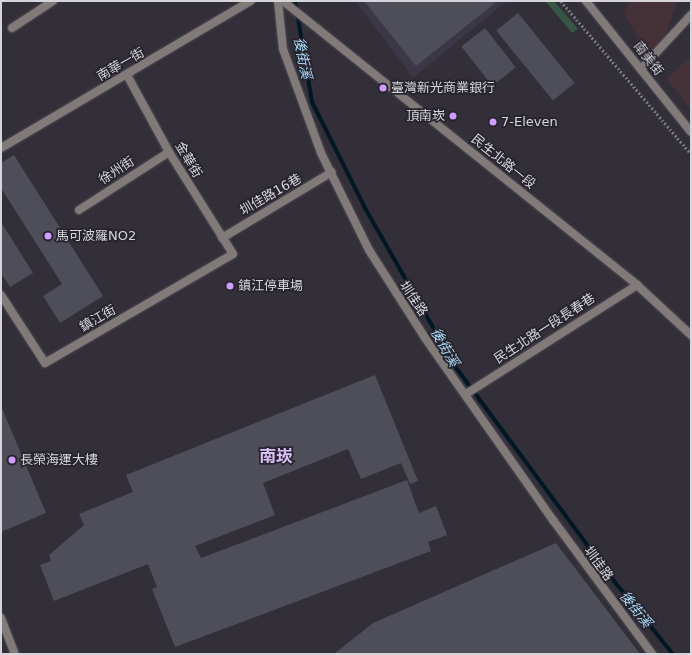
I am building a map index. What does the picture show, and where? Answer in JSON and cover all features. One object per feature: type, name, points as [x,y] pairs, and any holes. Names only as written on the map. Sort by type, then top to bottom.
[{"type":"street","points":[[12,28],[53,1]]},
{"type":"street","name":"南華一街","points":[[1,148],[128,75],[251,1]]},
{"type":"street","name":"圳佳路","points":[[278,1],[283,49],[332,172],[387,281],[469,392],[552,520],[652,654]]},
{"type":"street","name":"民生北路一段","points":[[283,1],[637,285],[691,335]]},
{"type":"street","name":"南美街","points":[[586,1],[691,132]]},
{"type":"street","points":[[641,69],[691,15]]},
{"type":"street","name":"金華街","points":[[128,75],[168,152],[233,254]]},
{"type":"street","name":"徐州街","points":[[79,210],[168,152]]},
{"type":"street","name":"圳佳路16巷","points":[[222,238],[332,172]]},
{"type":"street","name":"鎮江街","points":[[1,295],[45,363],[233,254]]},
{"type":"street","name":"民生北路一段長春巷","points":[[469,392],[637,285]]},
{"type":"street","points":[[1,618],[15,654]]},
{"type":"path","points":[[561,1],[691,154]]},
{"type":"shaded area","points":[[355,1],[507,1],[413,78]]},
{"type":"shaded area","points":[[629,1],[677,1],[662,46],[647,54],[624,14]]},
{"type":"shaded area","points":[[691,57],[691,110],[666,78]]},
{"type":"green space","points":[[545,1],[554,1],[578,29],[572,33]]},
{"type":"building","points":[[364,1],[493,1],[495,3],[416,66]]},
{"type":"building","points":[[518,13],[575,83],[553,101],[496,31]]},
{"type":"building","points":[[485,28],[516,67],[492,86],[461,46]]},
{"type":"building","name":"馬可波羅NO2","points":[[14,155],[103,296],[60,323],[43,296],[62,284],[1,188],[1,163]]},
{"type":"building","name":"馬可波羅NO2","points":[[1,222],[33,273],[10,287],[1,273]]},
{"type":"building","points":[[375,375],[418,481],[410,484],[401,463],[361,479],[348,449],[263,483],[275,515],[195,546],[201,558],[407,480],[419,513],[436,506],[447,535],[428,542],[431,551],[175,647],[152,589],[157,587],[148,564],[54,601],[40,565],[51,561],[49,555],[84,525],[79,514],[133,492],[126,475]]},
{"type":"building","name":"長榮海運大樓","points":[[1,406],[46,513],[1,532]]},
{"type":"building","points":[[556,543],[640,654],[334,654],[373,623]]},
{"type":"waterway","name":"後街溪","points":[[295,1],[312,102],[365,208],[457,369],[614,581],[673,654]]},
{"type":"place","name":"臺灣新光商業銀行","points":[[383,88]]},
{"type":"place","name":"頂南崁","points":[[453,116]]},
{"type":"place","name":"7-Eleven","points":[[493,122]]},
{"type":"place","name":"馬可波羅NO2","points":[[48,236]]},
{"type":"place","name":"鎮江停車場","points":[[230,286]]},
{"type":"place","name":"長榮海運大樓","points":[[12,460]]},
{"type":"district","name":"南崁","points":[[276,457]]}]
